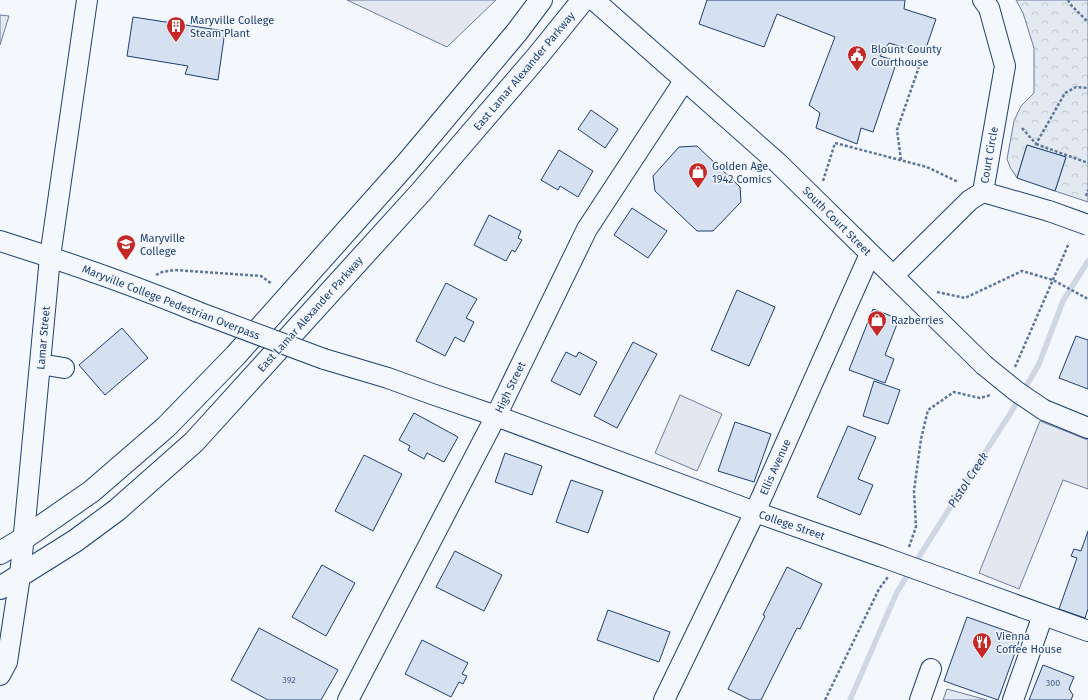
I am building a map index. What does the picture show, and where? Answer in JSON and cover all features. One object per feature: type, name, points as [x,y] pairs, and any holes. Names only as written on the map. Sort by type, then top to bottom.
[{"type":"highway","points":[[0,553],[23,539],[92,491],[166,427],[235,356],[407,163],[517,32],[541,0]]},
{"type":"highway","name":"East Lamar Alexander Parkway","points":[[0,588],[75,541],[117,510],[194,442],[421,192],[537,57],[583,0]]},
{"type":"street","name":"Lamar Street","points":[[0,675],[7,662],[20,576],[50,256],[87,0]]},
{"type":"street","name":"South Court Street","points":[[594,0],[778,163],[984,365],[1016,391],[1044,410],[1088,428]]},
{"type":"street","name":"Court Circle","points":[[893,276],[970,200],[983,192],[1005,66],[989,8],[983,0]]},
{"type":"street","name":"High Street","points":[[348,700],[496,416],[587,229],[684,81]]},
{"type":"street","points":[[983,192],[1088,224]]},
{"type":"street","name":"Maryville College Pedestrian Overpass","points":[[0,241],[50,256],[324,359],[388,378],[496,416]]},
{"type":"street","name":"Ellis Avenue","points":[[664,700],[755,512],[870,254]]},
{"type":"street","points":[[40,364],[64,368]]},
{"type":"street","name":"College Street","points":[[496,416],[755,512],[1088,631]]},
{"type":"street","points":[[1013,700],[1043,615]]},
{"type":"street","points":[[920,700],[931,669]]},
{"type":"path","points":[[1066,0],[1088,22]]},
{"type":"path","points":[[901,160],[897,130],[921,61]]},
{"type":"path","points":[[1036,144],[1064,93],[1076,87],[1088,88]]},
{"type":"path","points":[[1022,128],[1036,144],[1088,163]]},
{"type":"path","points":[[823,181],[835,143],[927,167],[958,182]]},
{"type":"path","points":[[1086,196],[1088,190]]},
{"type":"path","points":[[1017,364],[1069,243]]},
{"type":"path","points":[[148,292],[154,277],[162,272],[175,270],[261,276],[272,284]]},
{"type":"path","points":[[936,292],[965,298],[1022,271],[1053,280],[1088,299]]},
{"type":"path","points":[[909,548],[916,527],[914,491],[921,439],[928,410],[954,392],[980,398],[993,394]]},
{"type":"path","points":[[825,700],[879,589]]},
{"type":"green space","points":[[1016,0],[1088,0],[1088,202],[1055,191],[1066,157],[1027,145],[1017,178],[1007,159],[1014,121],[1021,106],[1034,93],[1034,48],[1023,13]]},
{"type":"shaded area","points":[[347,0],[496,0],[447,47]]},
{"type":"shaded area","points":[[0,15],[9,16],[0,45]]},
{"type":"shaded area","points":[[680,395],[722,414],[697,471],[655,453]]},
{"type":"shaded area","points":[[1040,421],[1088,440],[1088,489],[1063,480],[1019,589],[979,573]]},
{"type":"shaded area","points":[[947,689],[987,700],[943,700]]},
{"type":"building","name":"Blount County Courthouse","points":[[707,0],[905,0],[904,9],[936,19],[924,54],[889,43],[880,56],[897,61],[873,132],[861,128],[857,144],[816,128],[820,113],[809,105],[835,37],[777,14],[764,47],[699,24]]},
{"type":"building","name":"Maryville College Steam Plant","points":[[133,17],[225,31],[218,80],[185,74],[188,66],[127,56]]},
{"type":"building","points":[[591,110],[618,129],[605,148],[578,129]]},
{"type":"building","points":[[1027,145],[1066,157],[1055,191],[1017,178]]},
{"type":"building","name":"Golden Age 1942 Comics","points":[[697,146],[740,187],[741,202],[713,231],[697,231],[655,191],[653,176],[679,147]]},
{"type":"building","points":[[559,150],[593,171],[578,197],[560,186],[558,190],[541,180]]},
{"type":"building","points":[[632,208],[667,231],[648,258],[614,235]]},
{"type":"building","points":[[489,215],[521,231],[518,238],[522,240],[515,252],[512,250],[506,261],[474,245]]},
{"type":"building","points":[[446,283],[477,299],[466,318],[474,322],[464,342],[455,337],[445,356],[416,341]]},
{"type":"building","points":[[737,290],[775,307],[749,366],[711,350]]},
{"type":"building","name":"Razberries","points":[[873,309],[899,319],[885,355],[894,359],[885,383],[849,370]]},
{"type":"building","points":[[122,328],[148,358],[105,395],[79,365]]},
{"type":"building","points":[[1076,336],[1088,340],[1088,389],[1059,378]]},
{"type":"building","points":[[633,342],[657,354],[617,428],[594,416]]},
{"type":"building","points":[[566,352],[576,357],[579,352],[597,362],[580,395],[551,381]]},
{"type":"building","points":[[874,381],[900,390],[888,424],[863,416]]},
{"type":"building","points":[[414,413],[458,437],[444,462],[427,453],[424,459],[408,450],[410,446],[399,440]]},
{"type":"building","points":[[735,422],[771,434],[754,482],[718,471]]},
{"type":"building","points":[[848,426],[876,437],[858,479],[873,485],[860,515],[817,497]]},
{"type":"building","points":[[505,453],[542,466],[532,495],[495,482]]},
{"type":"building","points":[[364,455],[402,474],[373,531],[335,511]]},
{"type":"building","points":[[571,480],[603,491],[588,533],[556,522]]},
{"type":"building","points":[[1088,531],[1088,609],[1085,618],[1059,609],[1077,558],[1071,556],[1074,549],[1081,551]]},
{"type":"building","points":[[455,551],[502,575],[484,611],[436,587]]},
{"type":"building","points":[[322,565],[355,583],[326,636],[292,617]]},
{"type":"building","points":[[787,567],[822,584],[800,629],[797,628],[761,700],[750,700],[728,689],[765,616],[763,615]]},
{"type":"building","points":[[608,610],[670,632],[659,662],[597,640]]},
{"type":"building","name":"Vienna Coffee House","points":[[967,617],[1021,636],[998,700],[944,681]]},
{"type":"building","points":[[259,628],[338,670],[321,700],[268,700],[231,680]]},
{"type":"building","points":[[422,640],[468,663],[462,674],[467,676],[463,684],[459,682],[451,697],[405,674]]},
{"type":"building","points":[[1043,665],[1074,677],[1069,689],[1073,695],[1071,700],[1029,700]]},
{"type":"waterway","name":"Pistol Creek","points":[[850,700],[897,592],[1010,414],[1039,364],[1063,301],[1088,261]]},
{"type":"place","name":"Maryville College Steam Plant","points":[[176,43]]},
{"type":"place","name":"Blount County Courthouse","points":[[857,72]]},
{"type":"place","name":"Golden Age 1942 Comics","points":[[698,189]]},
{"type":"place","name":"Maryville College","points":[[126,261]]},
{"type":"place","name":"Razberries","points":[[877,337]]},
{"type":"place","name":"Vienna Coffee House","points":[[982,659]]}]
